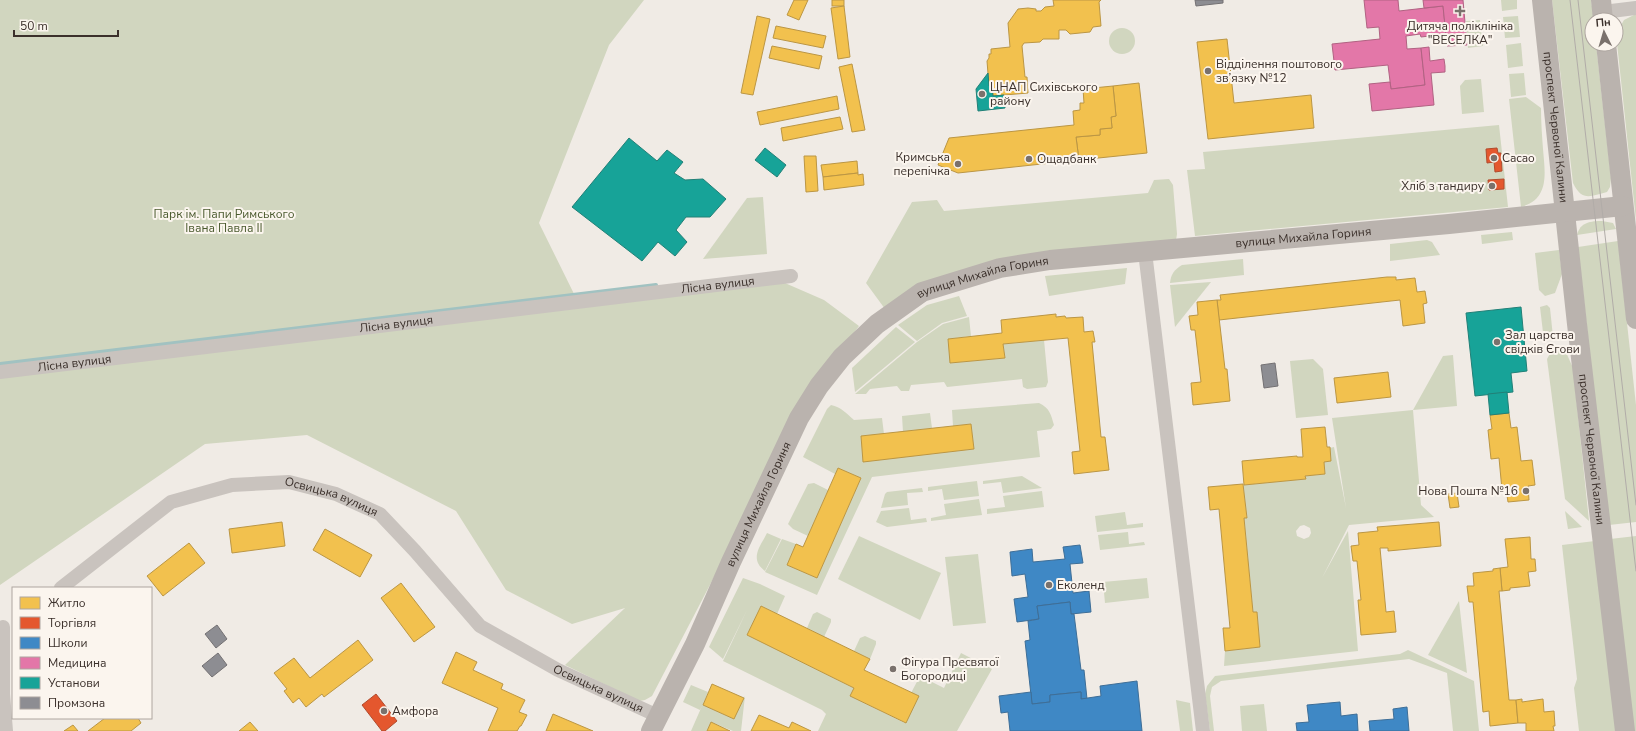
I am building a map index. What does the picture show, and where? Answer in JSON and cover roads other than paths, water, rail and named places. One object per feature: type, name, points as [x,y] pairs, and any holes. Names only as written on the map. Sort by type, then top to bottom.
[{"type":"street","name":"проспект Червоної Калини","points":[[1542,0],[1625,731]]},
{"type":"street","points":[[1602,11],[1636,8]]},
{"type":"street","points":[[1607,52],[1636,318]]},
{"type":"street","name":"вулиця Михайла Гориня","points":[[654,723],[695,644],[731,562],[799,418],[819,386],[847,352],[877,324],[922,292],[1000,268],[1050,260],[1624,206]]},
{"type":"street","points":[[1145,252],[1203,731]]},
{"type":"street","name":"Лісна вулиця","points":[[0,372],[791,276]]},
{"type":"street","name":"Освицька вулиця","points":[[62,587],[171,502],[232,485],[289,482],[336,494],[380,514],[415,551],[480,626],[654,723]]},
{"type":"street","points":[[5,627],[3,694],[6,731]]},
{"type":"waterway","points":[[0,364],[656,285]]},
{"type":"tram line","points":[[1570,0],[1636,571]]},
{"type":"tram line","points":[[1578,0],[1636,505]]},
{"type":"place","name":"Дитяча поліклініка \"ВЕСЕЛКА\"","points":[[1460,11]]},
{"type":"place","name":"Відділення поштового зв’язку №12","points":[[1208,71]]},
{"type":"place","name":"ЦНАП Сихівського району","points":[[982,94]]},
{"type":"place","name":"Cacao","points":[[1494,158]]},
{"type":"place","name":"Ощадбанк","points":[[1029,159]]},
{"type":"place","name":"Кримська перепічка","points":[[958,164]]},
{"type":"place","name":"Хліб з тандиру","points":[[1492,186]]},
{"type":"place","name":"Зал царства свідків Єгови","points":[[1497,342]]},
{"type":"place","name":"Нова Пошта №16","points":[[1526,491]]},
{"type":"place","name":"Еколенд","points":[[1049,585]]},
{"type":"place","name":"Фігура Пресвятої Богородиці","points":[[893,669]]},
{"type":"place","name":"Амфора","points":[[384,711]]},
{"type":"park label","name":"Парк ім. Папи Римського Івана Павла ІІ","points":[[224,221]]}]
